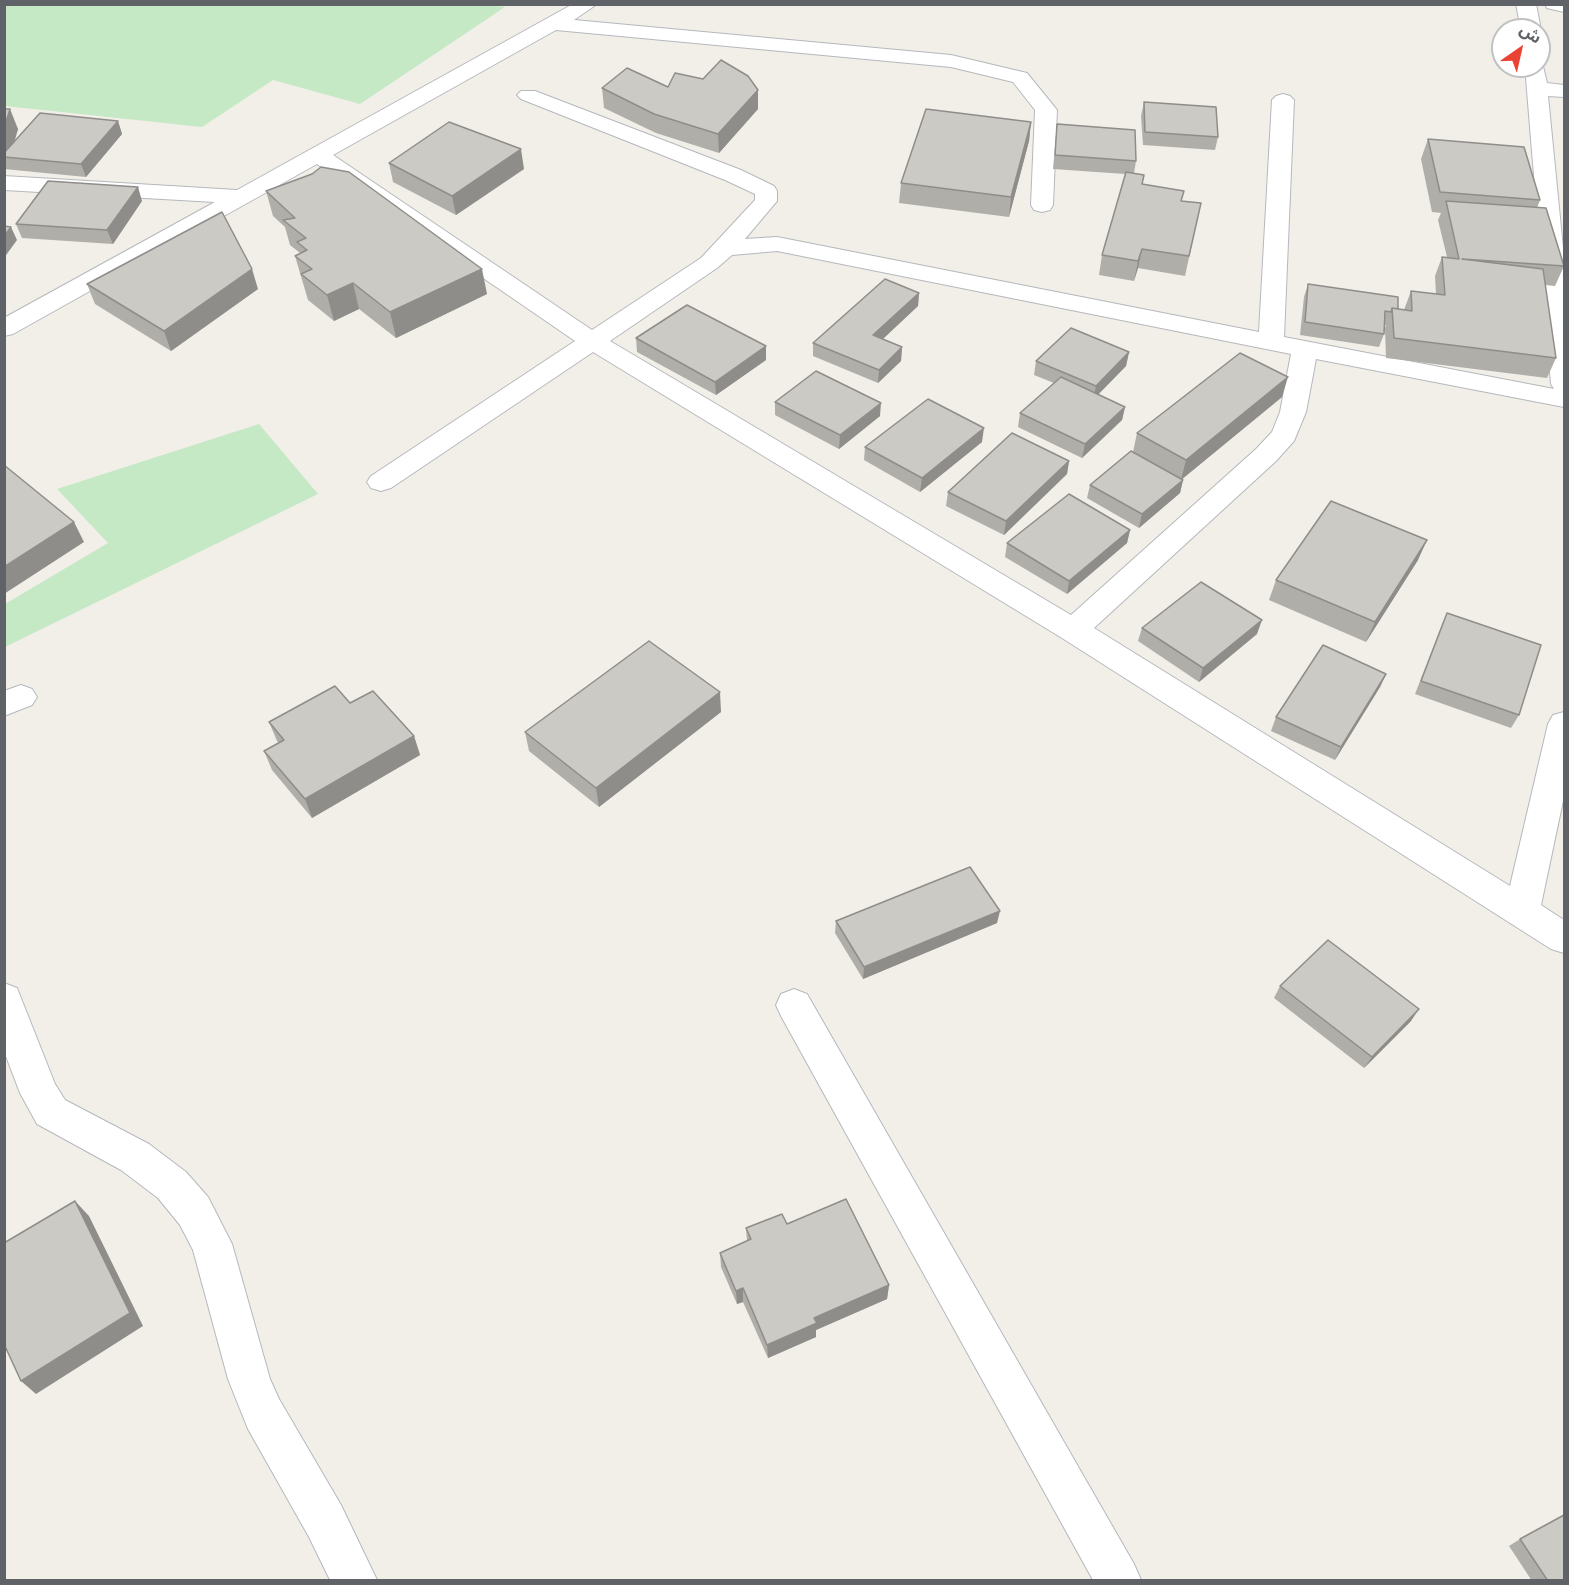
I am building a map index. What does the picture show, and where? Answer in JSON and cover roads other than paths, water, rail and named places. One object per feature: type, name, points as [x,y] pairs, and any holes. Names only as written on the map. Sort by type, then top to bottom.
[{"type":"street","points":[[4,329],[588,4]]},
{"type":"street","points":[[1554,4],[1564,6]]},
{"type":"street","points":[[554,24],[951,61],[1020,77],[1046,110],[1042,205]]},
{"type":"street","points":[[1535,78],[1555,191],[1564,384]]},
{"type":"street","points":[[1537,78],[1564,91]]},
{"type":"street","points":[[381,482],[709,264],[725,249],[766,201],[766,191],[733,175],[528,95]]},
{"type":"street","points":[[1270,342],[1283,100]]},
{"type":"street","points":[[317,154],[592,341],[1073,630],[1564,938]]},
{"type":"street","points":[[4,183],[239,197]]},
{"type":"street","points":[[725,249],[777,244],[1564,399]]},
{"type":"street","points":[[1073,630],[1278,442],[1293,412],[1305,349]]},
{"type":"street","points":[[1522,912],[1564,724]]},
{"type":"street","points":[[4,999],[39,1093],[51,1112],[73,1126],[135,1157],[172,1185],[194,1211],[212,1244],[249,1379],[262,1414],[325,1521],[354,1581]]},
{"type":"street","points":[[794,1005],[1118,1581]]}]
